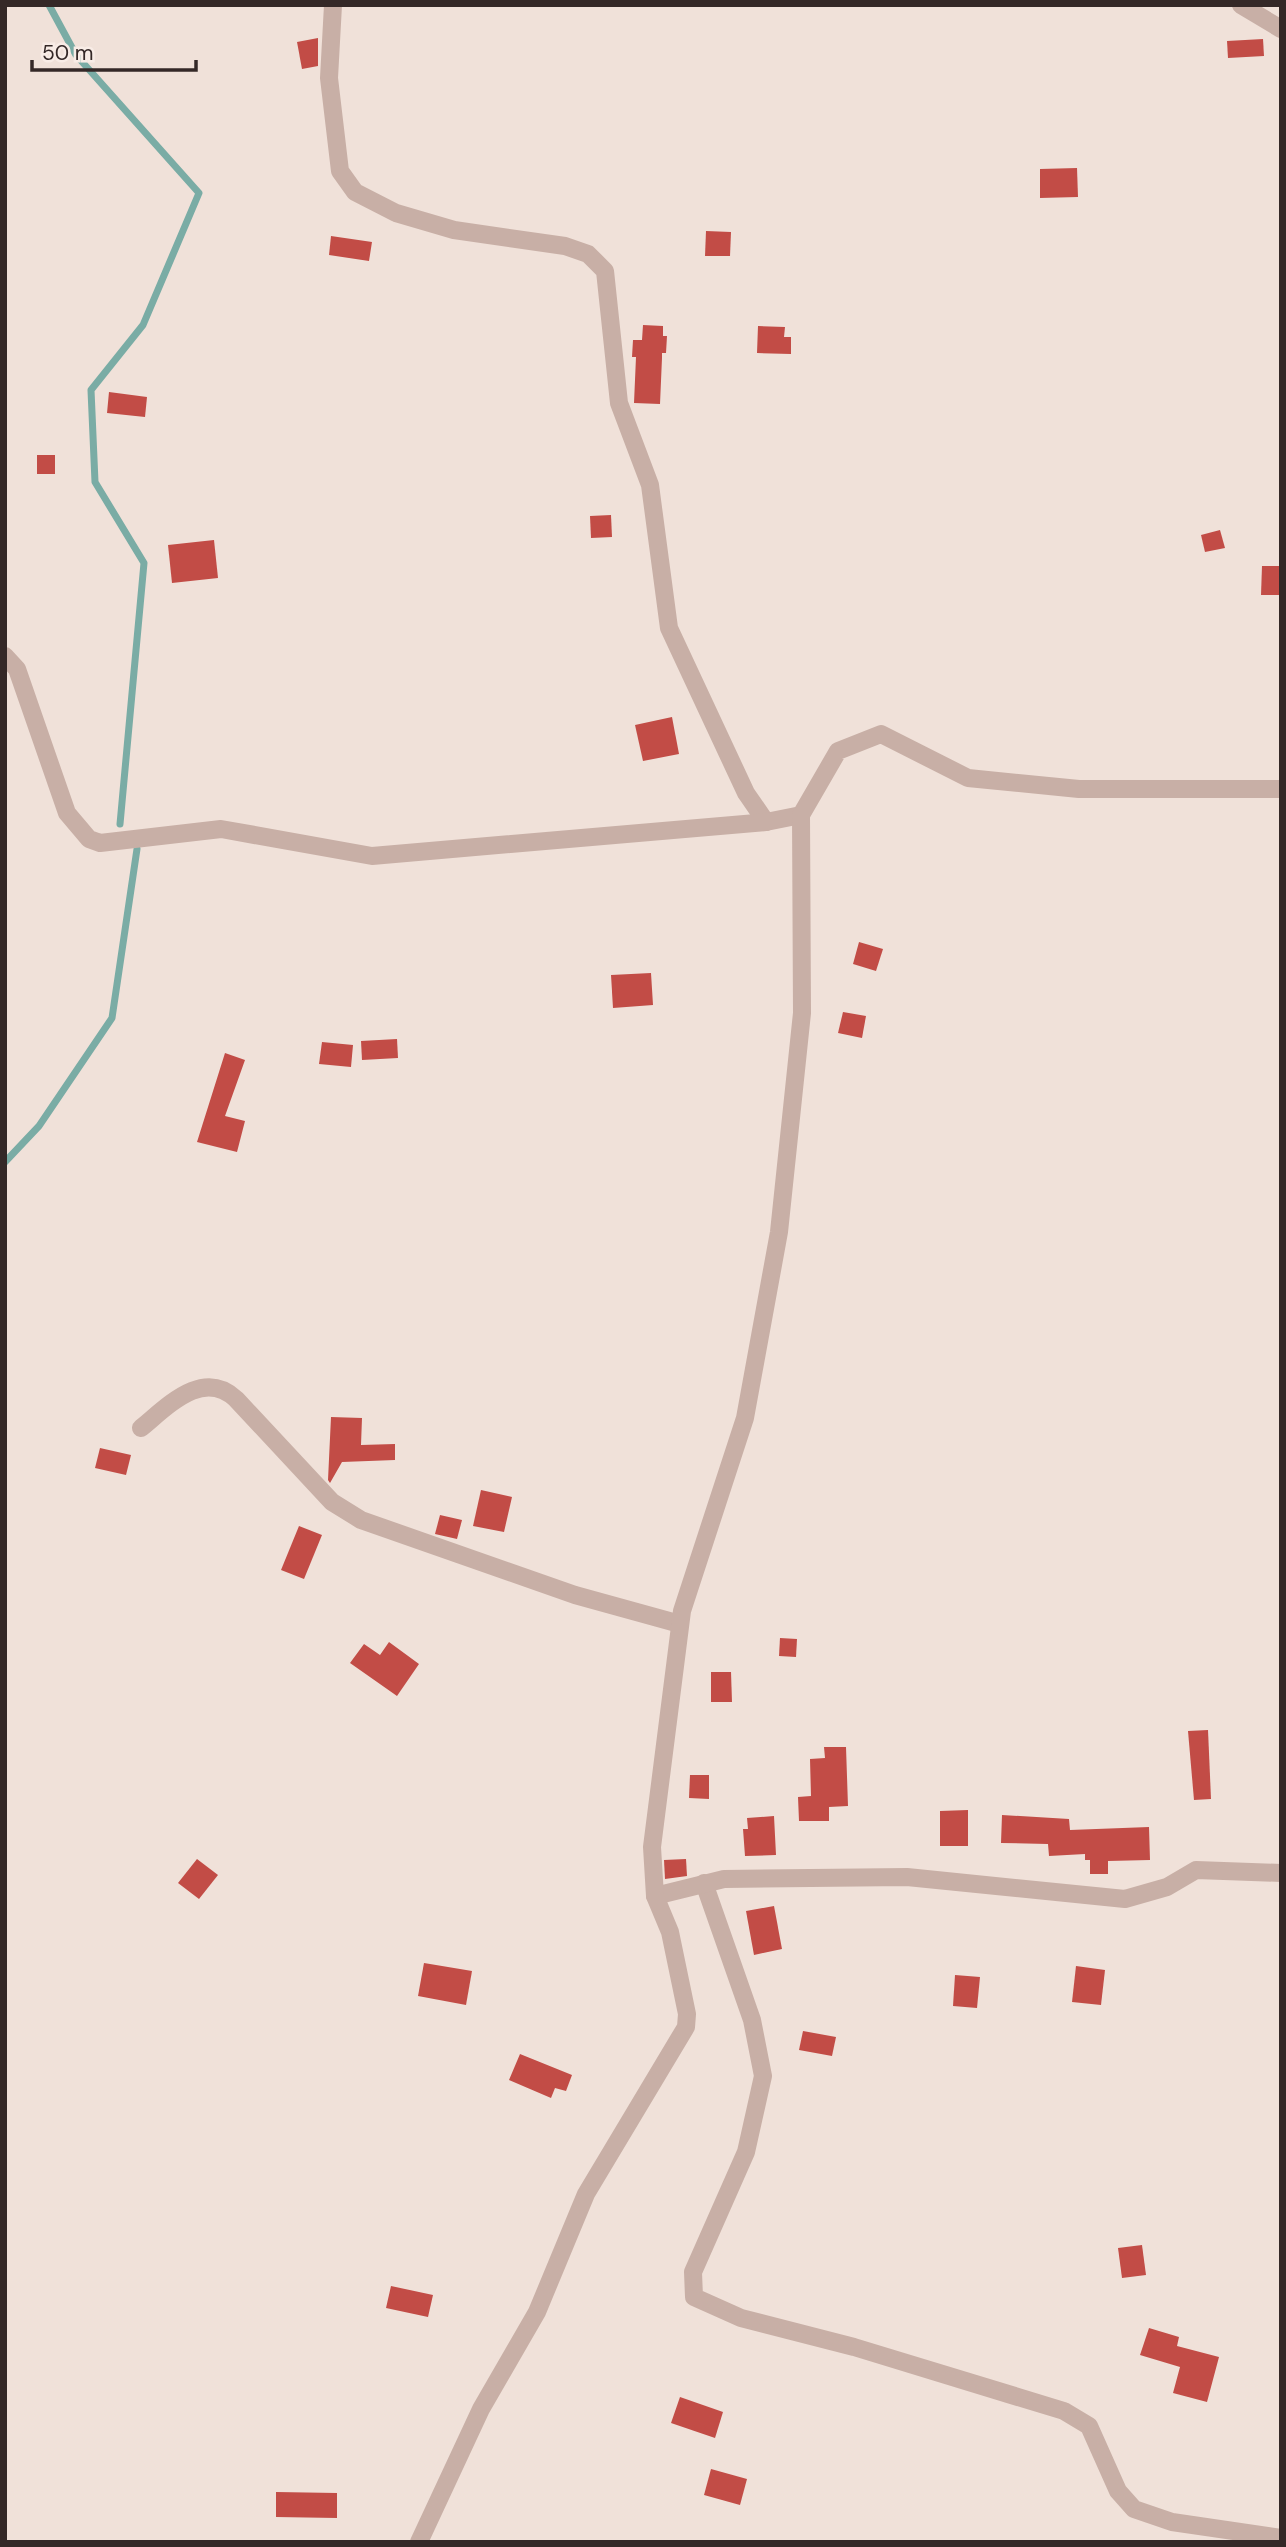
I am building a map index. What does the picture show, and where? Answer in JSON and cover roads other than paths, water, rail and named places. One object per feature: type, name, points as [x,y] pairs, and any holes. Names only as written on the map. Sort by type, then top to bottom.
[{"type":"street","points":[[333,5],[329,78],[340,171],[355,192],[396,213],[454,230],[565,246],[588,254],[606,271],[619,403],[650,485],[669,628],[746,793],[766,822]]},
{"type":"street","points":[[1241,5],[1281,29]]},
{"type":"street","points":[[5,656],[17,669],[67,813],[89,839],[100,843],[221,829],[372,856],[766,822],[800,815]]},
{"type":"street","points":[[419,2542],[481,2409],[537,2312],[586,2194],[686,2027],[687,2014],[670,1932],[655,1896],[652,1847],[680,1624],[745,1418],[779,1232],[802,1013],[800,815],[838,751],[881,734],[968,778],[1079,789],[1281,789]]},
{"type":"street","points":[[141,1428],[181,1396],[205,1385],[223,1389],[236,1399],[332,1502],[361,1520],[575,1595],[680,1624]]},
{"type":"street","points":[[655,1896],[724,1880],[906,1877],[1125,1899],[1167,1887],[1196,1870],[1281,1873]]},
{"type":"street","points":[[704,1883],[752,2020],[763,2076],[746,2152],[693,2272],[694,2298],[741,2318],[854,2347],[1064,2411],[1089,2426],[1118,2491],[1135,2509],[1172,2522],[1281,2538]]},
{"type":"waterway","points":[[49,5],[76,55],[199,193],[143,325],[91,390],[95,482],[144,563],[120,824]]},
{"type":"waterway","points":[[5,1162],[39,1126],[112,1018],[137,849]]}]
